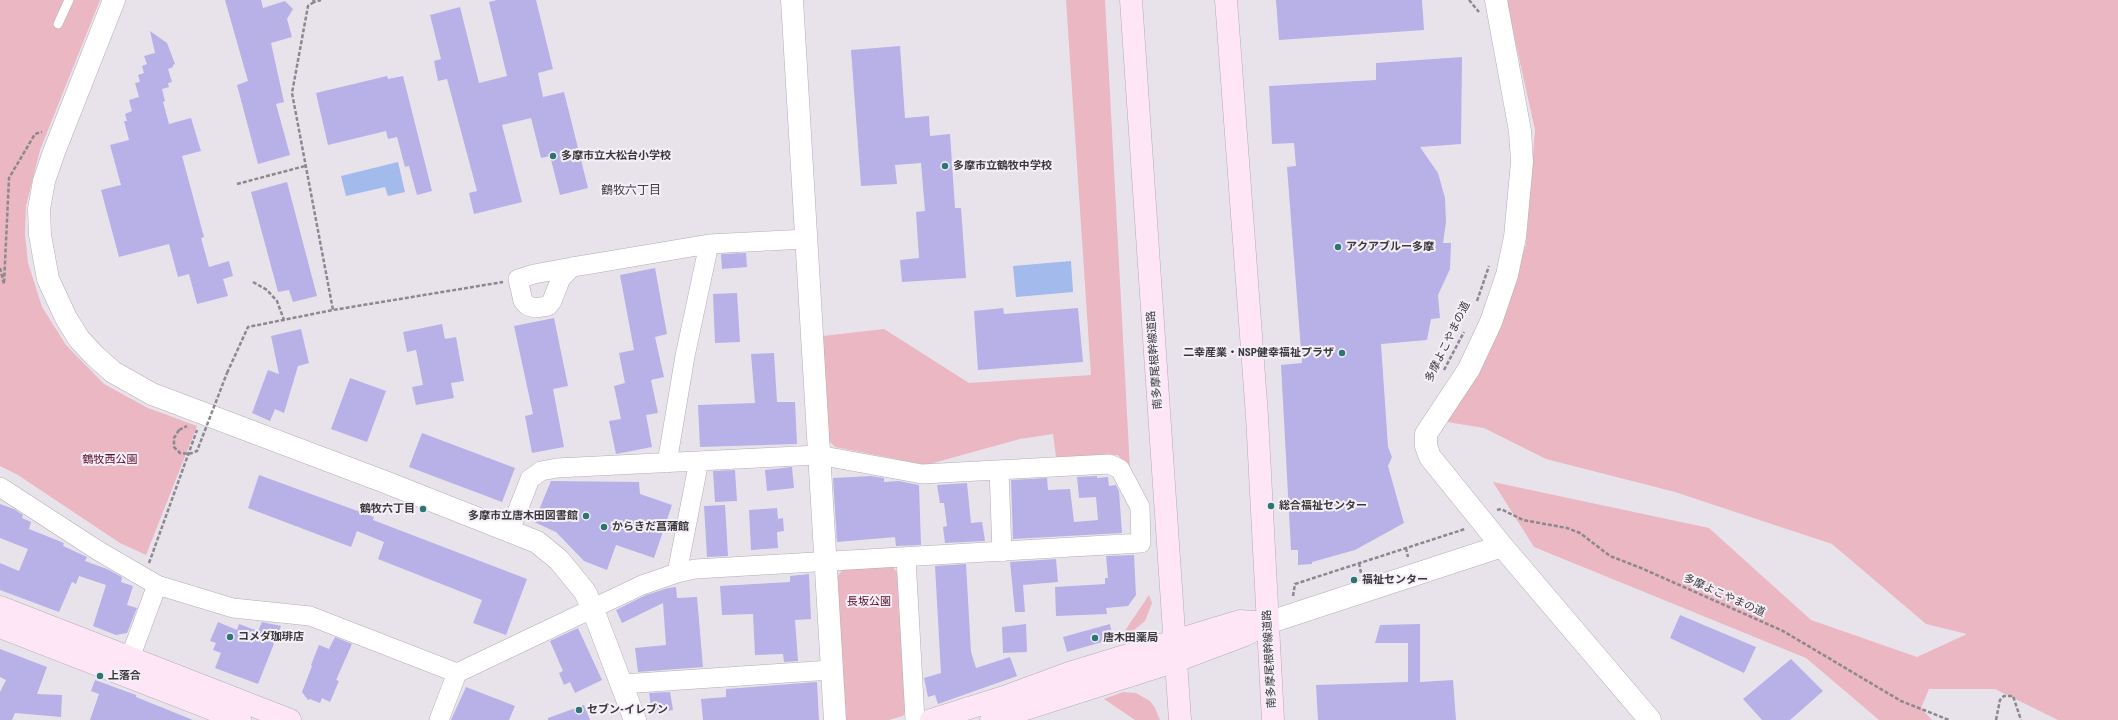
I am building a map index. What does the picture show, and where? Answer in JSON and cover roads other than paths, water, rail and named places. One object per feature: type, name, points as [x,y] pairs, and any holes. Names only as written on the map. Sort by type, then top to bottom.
[{"type":"main road","name":"南多摩尾根幹線道路","points":[[1131,0],[1180,720]]},
{"type":"main road","name":"南多摩尾根幹線道路","points":[[1226,0],[1257,416],[1273,720]]},
{"type":"main road","points":[[0,608],[290,720]]},
{"type":"main road","points":[[931,720],[1175,651],[1245,635],[1267,623]]},
{"type":"main road","points":[[0,627],[240,720]]},
{"type":"main road","points":[[991,720],[1175,651]]},
{"type":"street","points":[[114,0],[54,152],[44,181],[39,209],[40,235],[48,279],[66,318],[79,338],[95,356],[113,372],[152,394],[510,530],[537,542],[559,560],[576,579],[592,607],[635,720]]},
{"type":"street","points":[[792,0],[824,561],[835,720]]},
{"type":"street","points":[[1489,7],[1520,131],[1521,169],[1515,237],[1507,275],[1491,322],[1469,369],[1426,434],[1426,446],[1430,457],[1502,546],[1650,720]]},
{"type":"street","points":[[572,267],[561,278],[552,301],[548,306],[542,308],[528,306],[523,301],[518,279],[534,274],[572,267],[709,244],[806,239]]},
{"type":"street","points":[[667,463],[685,356],[709,244]]},
{"type":"street","points":[[439,720],[456,673],[592,607],[642,585],[677,573],[694,569],[824,561],[906,558],[1141,543],[1140,507],[1120,469],[1110,464],[922,474],[818,455],[557,468],[541,471],[530,478],[510,530]]},
{"type":"street","points":[[677,573],[699,461]]},
{"type":"street","points":[[999,471],[1002,552]]},
{"type":"street","points":[[0,487],[150,582],[233,608],[310,616],[456,673]]},
{"type":"street","points":[[1267,623],[1502,546]]},
{"type":"street","points":[[906,558],[915,720]]},
{"type":"street","points":[[130,658],[150,582]]},
{"type":"street","points":[[622,684],[831,670]]},
{"type":"lane","points":[[58,24],[69,0]]},
{"type":"water","points":[[398,162],[405,192],[388,196],[385,187],[346,196],[341,176]]},
{"type":"water","points":[[1071,261],[1073,292],[1016,297],[1013,266]]},
{"type":"place","name":"多摩市立大松台小学校","points":[[553,156]]},
{"type":"place","name":"多摩市立鶴牧中学校","points":[[945,166]]},
{"type":"place","name":"アクアブルー多摩","points":[[1338,247]]},
{"type":"place","name":"二幸産業・NSP健幸福祉プラザ","points":[[1342,353]]},
{"type":"place","name":"総合福祉センター","points":[[1271,506]]},
{"type":"place","name":"鶴牧六丁目","points":[[423,509]]},
{"type":"place","name":"多摩市立唐木田図書館","points":[[586,516]]},
{"type":"place","name":"からきだ菖蒲館","points":[[604,527]]},
{"type":"place","name":"福祉センター","points":[[1354,580]]},
{"type":"place","name":"コメダ珈琲店","points":[[230,637]]},
{"type":"place","name":"唐木田薬局","points":[[1095,638]]},
{"type":"place","name":"上落合","points":[[100,676]]},
{"type":"place","name":"セブン-イレブン","points":[[579,710]]},
{"type":"district","name":"鶴牧六丁目","points":[[631,191]]},
{"type":"park label","name":"鶴牧西公園","points":[[110,460]]},
{"type":"park label","name":"長坂公園","points":[[869,602]]}]
